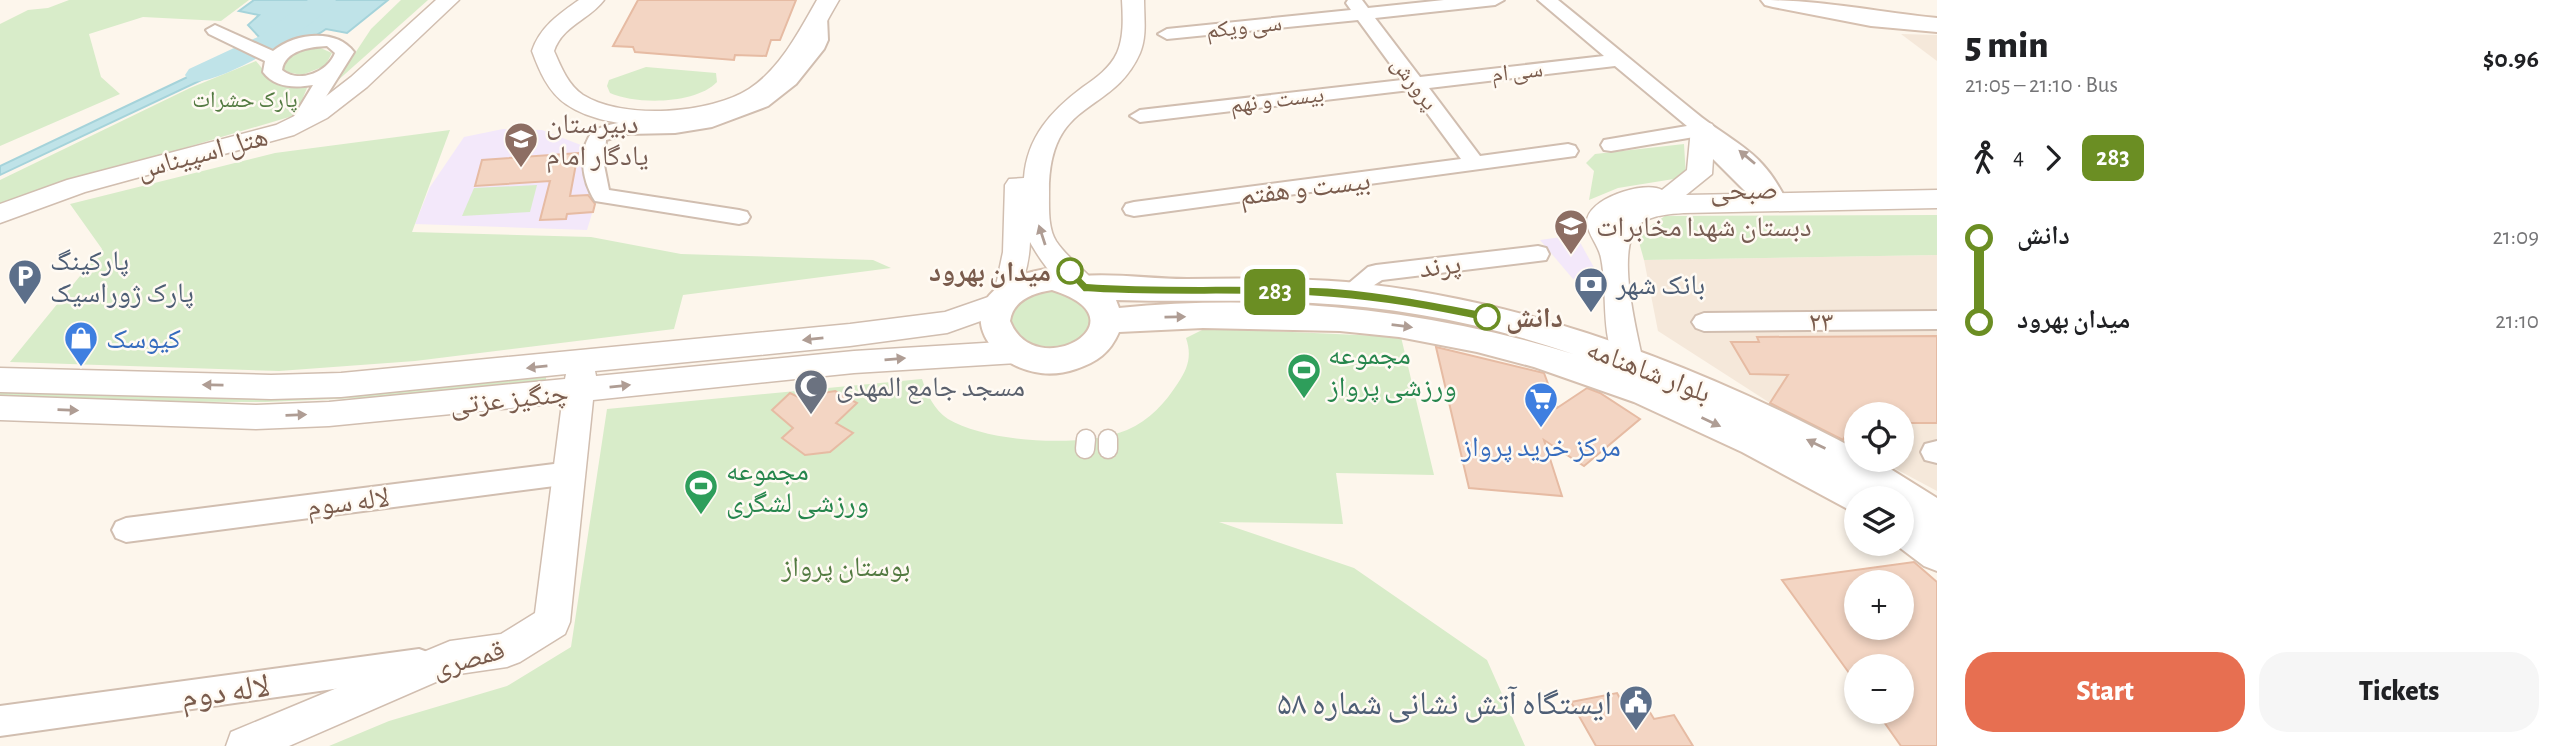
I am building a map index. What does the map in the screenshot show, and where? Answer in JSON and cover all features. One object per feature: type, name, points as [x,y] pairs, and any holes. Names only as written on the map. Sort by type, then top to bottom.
[{"type":"main road","points":[[1773,0],[1871,19],[1937,25]]},
{"type":"main road","points":[[1826,0],[1937,13]]},
{"type":"main road","points":[[1043,279],[1068,281],[1083,288],[1096,297],[1104,308],[1107,321],[1105,334],[1097,345],[1085,354],[1069,360],[1033,359],[1017,352],[998,329],[996,317],[1003,298],[1020,285],[1043,279]]},
{"type":"main road","name":"بلوار شاهنامه","points":[[1083,288],[1138,292],[1348,294],[1417,303],[1511,321],[1626,357],[1723,399],[1831,452],[1937,518]]},
{"type":"main road","name":"بلوار شاهنامه","points":[[1107,321],[1140,317],[1337,318],[1418,328],[1508,346],[1620,382],[1759,446],[1844,491]]},
{"type":"main road","points":[[1914,537],[1937,554]]},
{"type":"street","name":"هتل اسپیناس","points":[[0,214],[76,186],[285,130],[319,113],[359,82],[448,0]]},
{"type":"street","points":[[593,0],[555,29],[546,39],[543,51],[564,91],[593,109],[620,115],[691,115],[730,108],[744,102],[774,80],[823,8]]},
{"type":"street","points":[[1003,298],[1016,252],[1018,168],[1026,138],[1105,64],[1116,41],[1119,0]]},
{"type":"street","points":[[1083,288],[1043,243],[1036,214],[1036,168],[1046,140],[1058,123],[1124,65],[1133,44],[1133,0]]},
{"type":"street","name":"سی ویکم","points":[[1167,34],[1358,7],[1495,0]]},
{"type":"street","points":[[1547,0],[1703,130],[1716,150],[1766,192]]},
{"type":"street","name":"پرورش","points":[[1358,7],[1476,165]]},
{"type":"street","points":[[739,217],[602,196],[597,190],[594,168],[596,140],[599,135],[619,130],[716,122],[760,104],[787,83],[818,43],[823,8]]},
{"type":"street","points":[[215,30],[275,59]]},
{"type":"street","points":[[300,122],[331,72],[345,59],[345,52],[336,43],[304,43],[275,59],[272,72],[285,81],[308,80],[331,72]]},
{"type":"street","name":"سی ام","points":[[1415,83],[1620,60]]},
{"type":"street","name":"بیست و نهم","points":[[1140,116],[1415,83]]},
{"type":"street","points":[[1611,145],[1703,130]]},
{"type":"street","points":[[1674,191],[1699,174],[1703,130]]},
{"type":"street","name":"بیست و هفتم","points":[[1134,209],[1568,151]]},
{"type":"street","name":"صبحی","points":[[1626,357],[1614,258],[1616,236],[1630,219],[1654,208],[1766,192],[1937,188]]},
{"type":"street","name":"صبحی","points":[[1614,258],[1601,223],[1602,214],[1631,198],[1674,191],[1937,199]]},
{"type":"street","name":"پرند","points":[[1348,294],[1376,273],[1538,254]]},
{"type":"street","name":"چنگیز عزتی","points":[[0,408],[256,416],[329,414],[947,322],[1003,298]]},
{"type":"street","name":"۲۳","points":[[1704,322],[1937,320]]},
{"type":"street","name":"چنگیز عزتی","points":[[0,380],[285,387],[411,379],[580,376],[1017,352]]},
{"type":"street","name":"قمصری","points":[[245,746],[450,659],[507,650],[551,622],[580,376]]},
{"type":"street","name":"لاله سوم","points":[[126,530],[570,473]]},
{"type":"street","name":"لاله دوم","points":[[0,721],[450,659]]},
{"type":"shaded area","points":[[1901,34],[1937,35],[1937,61]]},
{"type":"shaded area","name":"دبیرستان یادگار امام","points":[[503,129],[542,130],[599,152],[600,187],[587,230],[415,224],[430,187],[464,137]]},
{"type":"shaded area","name":"دبستان شهدا مخابرات","points":[[1576,235],[1597,273],[1573,279],[1540,240]]},
{"type":"shaded area","points":[[1937,255],[1937,491],[1901,472],[1914,472],[1914,402],[1844,402],[1844,442],[1770,403],[1658,331],[1644,260]]},
{"type":"green space","points":[[69,0],[249,0],[221,21],[143,17],[89,34],[101,77],[120,94],[0,146],[0,24],[28,10],[48,8]]},
{"type":"green space","points":[[401,0],[428,0],[336,82],[371,29]]},
{"type":"green space","points":[[316,46],[332,53],[325,66],[302,75],[281,71],[280,62],[290,53]]},
{"type":"green space","name":"پارک حشرات","points":[[256,61],[270,78],[309,83],[296,115],[39,191],[0,207],[0,180],[190,88]]},
{"type":"green space","points":[[646,67],[716,73],[717,82],[695,95],[666,100],[650,101],[610,93],[607,86],[609,80]]},
{"type":"green space","points":[[450,130],[412,232],[591,237],[681,254],[873,260],[891,268],[683,295],[674,329],[415,361],[279,371],[10,362],[102,249],[70,204],[275,153]]},
{"type":"green space","points":[[1684,144],[1686,177],[1618,188],[1589,200],[1594,171],[1586,163],[1595,154]]},
{"type":"green space","points":[[537,185],[530,212],[462,216],[474,188]]},
{"type":"green space","points":[[1937,215],[1937,255],[1644,260],[1637,235],[1665,216]]},
{"type":"green space","points":[[1031,289],[1073,290],[1097,328],[1069,352],[1025,345],[1009,326],[1011,305]]},
{"type":"green space","name":"بوستان پرواز","points":[[1206,328],[1401,337],[1434,475],[1336,473],[1343,524],[1219,522],[1354,568],[1487,660],[1525,746],[329,746],[389,721],[507,686],[571,647],[607,409],[922,379],[939,411],[965,427],[1011,438],[1062,441],[1087,439],[1127,430],[1156,410],[1187,367],[1189,351],[1186,338]]},
{"type":"green space","points":[[546,375],[546,383],[406,396],[265,402],[0,401],[0,391]]},
{"type":"water","points":[[254,0],[388,0],[347,33],[326,29],[309,38],[280,43],[266,49],[253,45],[261,39],[248,25],[259,15],[239,11]]},
{"type":"water","points":[[238,53],[246,59],[0,175],[0,166]]},
{"type":"building","points":[[638,0],[796,0],[780,40],[771,40],[766,56],[735,55],[734,60],[635,52],[633,47],[613,46]]},
{"type":"building","points":[[578,153],[570,196],[588,195],[595,204],[593,212],[567,214],[566,219],[540,220],[550,181],[475,186],[482,160]]},
{"type":"building","points":[[1937,336],[1937,423],[1914,423],[1914,402],[1844,402],[1843,440],[1770,403],[1788,375],[1750,374],[1731,342],[1759,342],[1757,337]]},
{"type":"building","name":"مرکز خرید پرواز","points":[[1436,347],[1544,373],[1557,408],[1587,388],[1600,393],[1640,419],[1584,466],[1544,440],[1562,496],[1469,488]]},
{"type":"building","name":"مسجد جامع المهدی","points":[[835,391],[857,403],[836,423],[853,433],[830,452],[805,455],[782,438],[793,428],[772,410],[790,393],[798,397]]},
{"type":"building","points":[[1914,562],[1937,582],[1937,746],[1901,746],[1885,724],[1914,724],[1914,654],[1844,654],[1844,666],[1782,580],[1844,572],[1844,640],[1914,640],[1914,570],[1855,570]]},
{"type":"building","name":"ایستگاه آتش نشانی شماره ۵۸","points":[[1617,693],[1628,713],[1648,709],[1654,719],[1674,715],[1693,746],[1596,746],[1571,702]]},
{"type":"waterway","points":[[199,75],[269,42],[324,0]]},
{"type":"bus line","name":"283","points":[[1070,271],[1083,288],[1138,292],[1333,293],[1417,303],[1487,317]]},
{"type":"place","name":"دبیرستان یادگار امام","points":[[521,169]]},
{"type":"place","name":"دبستان شهدا مخابرات","points":[[1571,256]]},
{"type":"place","name":"میدان بهرود","points":[[1070,271]]},
{"type":"place","name":"پارکینگ پارک ژوراسیک","points":[[25,306]]},
{"type":"place","name":"بانک شهر","points":[[1591,314]]},
{"type":"place","name":"دانش","points":[[1487,317]]},
{"type":"place","name":"کیوسک","points":[[81,368]]},
{"type":"place","name":"مجموعه ورزشی پرواز","points":[[1304,400]]},
{"type":"place","name":"مسجد جامع المهدی","points":[[811,416]]},
{"type":"place","name":"مرکز خرید پرواز","points":[[1541,429]]},
{"type":"place","name":"مجموعه ورزشی لشگری","points":[[701,516]]},
{"type":"place","name":"ایستگاه آتش نشانی شماره ۵۸","points":[[1636,732]]}]
